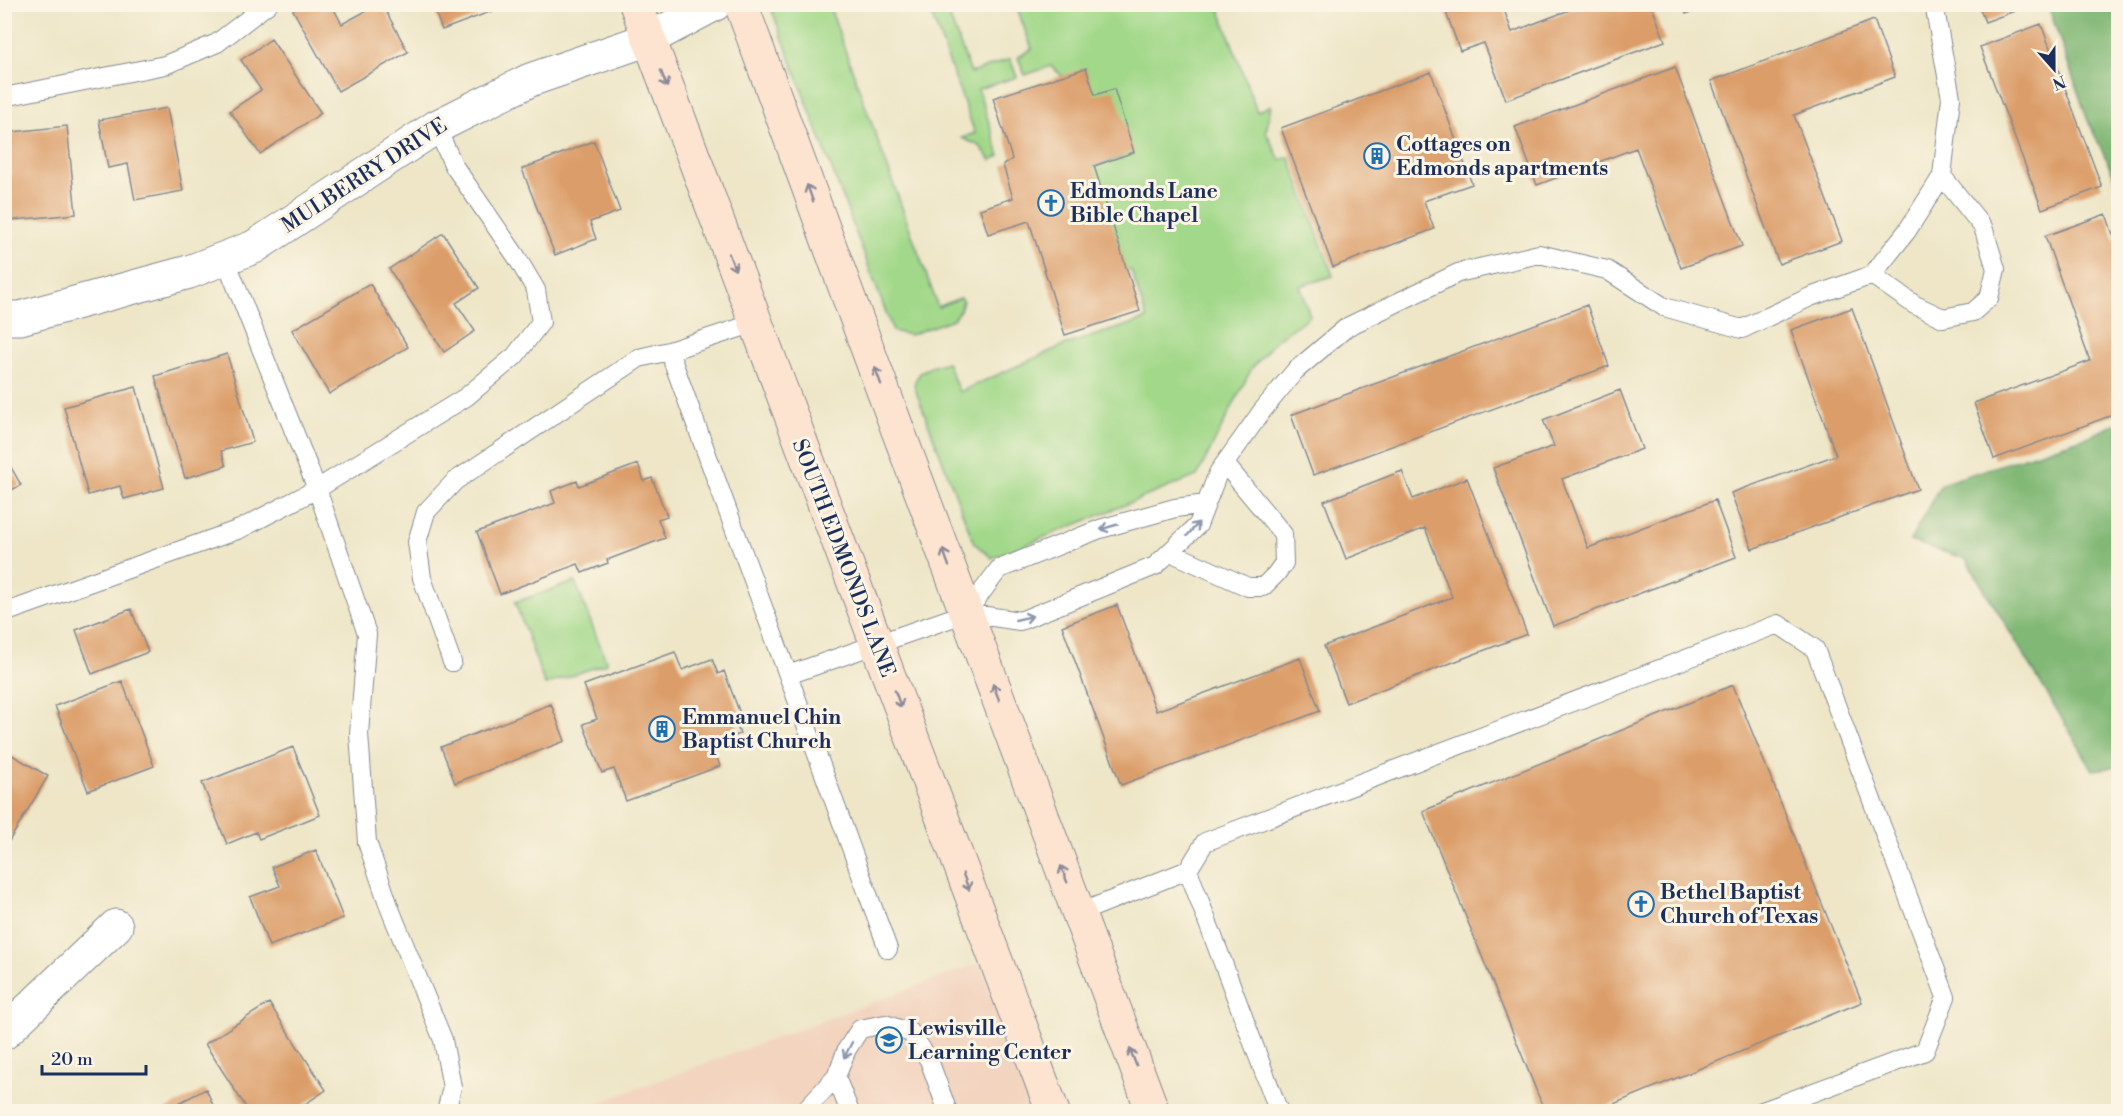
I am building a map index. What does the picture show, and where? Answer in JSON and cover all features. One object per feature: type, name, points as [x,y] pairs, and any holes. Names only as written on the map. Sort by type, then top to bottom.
[{"type":"main road","name":"SOUTH EDMONDS LANE","points":[[636,4],[1053,1112]]},
{"type":"main road","points":[[741,4],[1153,1112]]},
{"type":"street","name":"MULBERRY DRIVE","points":[[4,318],[20,318],[189,272],[254,247],[435,127],[530,80],[649,39],[714,4]]},
{"type":"street","points":[[4,1033],[116,926]]},
{"type":"lane","points":[[4,97],[165,65],[217,44],[268,4]]},
{"type":"lane","points":[[788,675],[966,613],[1020,621],[1155,566],[1198,525],[1218,473],[1262,411],[1295,371],[1347,327],[1458,273],[1539,254],[1607,270],[1664,307],[1742,329],[1810,297],[1872,274],[1907,231],[1942,176],[1951,98],[1934,4]]},
{"type":"lane","points":[[4,613],[240,529],[317,489],[466,397],[515,356],[541,322],[536,290],[516,256],[454,166],[435,127]]},
{"type":"lane","points":[[1872,274],[1915,304],[1943,318],[1973,312],[1989,298],[1996,269],[1983,227],[1942,176]]},
{"type":"lane","points":[[225,258],[317,489],[367,634],[359,734],[367,842],[390,909],[443,1040],[452,1087],[446,1112]]},
{"type":"lane","points":[[452,662],[422,578],[417,542],[426,512],[455,481],[639,358],[669,351],[755,323]]},
{"type":"lane","points":[[669,351],[888,949]]},
{"type":"lane","points":[[1170,552],[1248,587],[1263,587],[1284,563],[1283,534],[1225,464]]},
{"type":"lane","points":[[966,613],[999,569],[1100,529],[1175,508],[1206,504]]},
{"type":"lane","points":[[1079,913],[1188,870],[1205,842],[1778,624],[1815,649],[1946,997],[1925,1051],[1760,1112]]},
{"type":"lane","points":[[1188,870],[1279,1112]]},
{"type":"lane","points":[[803,1112],[836,1077],[860,1029],[885,1024],[911,1034],[929,1060],[948,1112]]},
{"type":"lane","points":[[836,1077],[850,1112]]},
{"type":"shaded area","name":"Lewisville Learning Center","points":[[980,963],[1034,1111],[573,1112]]},
{"type":"green space","points":[[770,5],[847,5],[831,11],[938,307],[960,298],[963,301],[953,319],[910,335],[893,331]]},
{"type":"green space","points":[[928,5],[945,5],[971,73],[1010,59],[1017,77],[978,89],[1000,156],[991,160],[980,146],[962,138],[975,133]]},
{"type":"green space","points":[[1016,5],[1218,5],[1257,112],[1271,105],[1266,132],[1280,160],[1289,157],[1333,276],[1300,286],[1310,316],[1277,339],[1252,368],[1197,476],[992,558],[974,543],[914,386],[918,375],[926,369],[947,362],[959,392],[1062,346],[1147,319],[1131,270],[1125,271],[1092,167],[1121,158],[1089,100],[1051,66],[1025,75],[1018,57],[1032,49]]},
{"type":"green space","points":[[2048,5],[2118,5],[2118,191],[2115,178],[2088,121]]},
{"type":"green space","points":[[2118,423],[2118,767],[2093,770],[1966,559],[1910,541],[1941,484],[2090,436]]},
{"type":"green space","points":[[575,582],[607,663],[545,685],[515,602]]},
{"type":"building","points":[[303,4],[331,4],[342,24],[382,4],[408,52],[338,91],[293,10]]},
{"type":"building","points":[[432,4],[508,4],[508,5],[442,30]]},
{"type":"building","points":[[1443,4],[1502,4],[1512,32],[1585,4],[1651,4],[1665,41],[1506,100],[1484,43],[1460,51]]},
{"type":"building","points":[[1682,4],[1711,4],[1711,5],[1686,14]]},
{"type":"building","points":[[1978,4],[2031,4],[2031,5],[1985,22]]},
{"type":"building","points":[[1874,20],[1895,77],[1794,115],[1842,241],[1779,264],[1711,81]]},
{"type":"building","points":[[2041,24],[2102,187],[2042,209],[1980,47]]},
{"type":"building","points":[[271,39],[321,113],[260,154],[230,111],[261,90],[241,60]]},
{"type":"building","points":[[1675,67],[1742,246],[1681,268],[1636,148],[1537,185],[1515,127]]},
{"type":"building","name":"Edmonds Lane Bible Chapel","points":[[1086,68],[1095,95],[1114,89],[1134,152],[1094,166],[1140,311],[1065,335],[1029,221],[988,234],[980,209],[1013,198],[1003,165],[1012,159],[993,98]]},
{"type":"building","name":"Cottages on Edmonds apartments","points":[[1431,72],[1472,184],[1424,201],[1434,229],[1333,267],[1281,128]]},
{"type":"building","points":[[167,108],[183,191],[135,200],[128,164],[108,168],[99,120]]},
{"type":"building","points":[[67,126],[76,214],[4,221],[4,133]]},
{"type":"building","points":[[594,141],[620,211],[590,222],[596,239],[555,255],[522,169]]},
{"type":"building","points":[[2106,214],[2118,249],[2118,413],[1994,459],[1974,403],[2090,361],[2045,236]]},
{"type":"building","points":[[443,233],[479,288],[456,303],[475,331],[444,352],[389,269]]},
{"type":"building","points":[[370,284],[408,347],[329,394],[292,330]]},
{"type":"building","points":[[1587,305],[1609,366],[1313,475],[1291,415]]},
{"type":"building","points":[[1852,308],[1918,489],[1752,549],[1731,493],[1836,455],[1791,330]]},
{"type":"building","points":[[227,354],[253,442],[221,451],[226,466],[185,478],[155,376]]},
{"type":"building","points":[[136,387],[164,488],[124,499],[120,486],[88,495],[64,407]]},
{"type":"building","points":[[1620,390],[1642,449],[1562,479],[1588,548],[1715,500],[1736,557],[1553,626],[1493,468],[1554,446],[1543,420]]},
{"type":"building","points":[[4,455],[21,485],[4,494]]},
{"type":"building","points":[[638,464],[644,481],[652,478],[667,516],[658,519],[665,538],[607,560],[608,563],[582,573],[578,564],[500,594],[477,532],[555,503],[551,491],[577,481],[579,486]]},
{"type":"building","points":[[1402,471],[1413,499],[1467,478],[1527,634],[1346,703],[1324,646],[1452,597],[1425,528],[1346,559],[1324,501]]},
{"type":"building","points":[[1117,605],[1156,711],[1300,658],[1320,711],[1121,785],[1062,626]]},
{"type":"building","points":[[131,609],[148,652],[92,674],[76,630]]},
{"type":"building","name":"Emmanuel Chin Baptist Church","points":[[675,652],[682,670],[712,659],[718,674],[724,671],[742,719],[735,721],[740,734],[712,744],[720,766],[626,801],[614,769],[602,773],[583,724],[597,719],[584,685]]},
{"type":"building","points":[[122,681],[154,766],[88,791],[55,706]]},
{"type":"building","points":[[1733,685],[1862,1002],[1594,1112],[1545,1112],[1423,811]]},
{"type":"building","points":[[551,704],[565,741],[455,783],[441,747]]},
{"type":"building","points":[[293,747],[320,815],[259,839],[256,832],[227,844],[202,783]]},
{"type":"building","points":[[12,755],[48,776],[8,843],[4,841],[4,768]]},
{"type":"building","points":[[316,850],[343,918],[269,946],[250,897],[280,886],[272,867]]},
{"type":"building","points":[[269,1003],[326,1090],[293,1112],[249,1112],[205,1044]]},
{"type":"building","points":[[206,1089],[216,1112],[161,1112]]},
{"type":"place","name":"Cottages on Edmonds apartments","points":[[1377,156]]},
{"type":"place","name":"Edmonds Lane Bible Chapel","points":[[1051,203]]},
{"type":"place","name":"Emmanuel Chin Baptist Church","points":[[662,729]]},
{"type":"place","name":"Bethel Baptist Church of Texas","points":[[1641,904]]},
{"type":"place","name":"Lewisville Learning Center","points":[[889,1040]]}]
